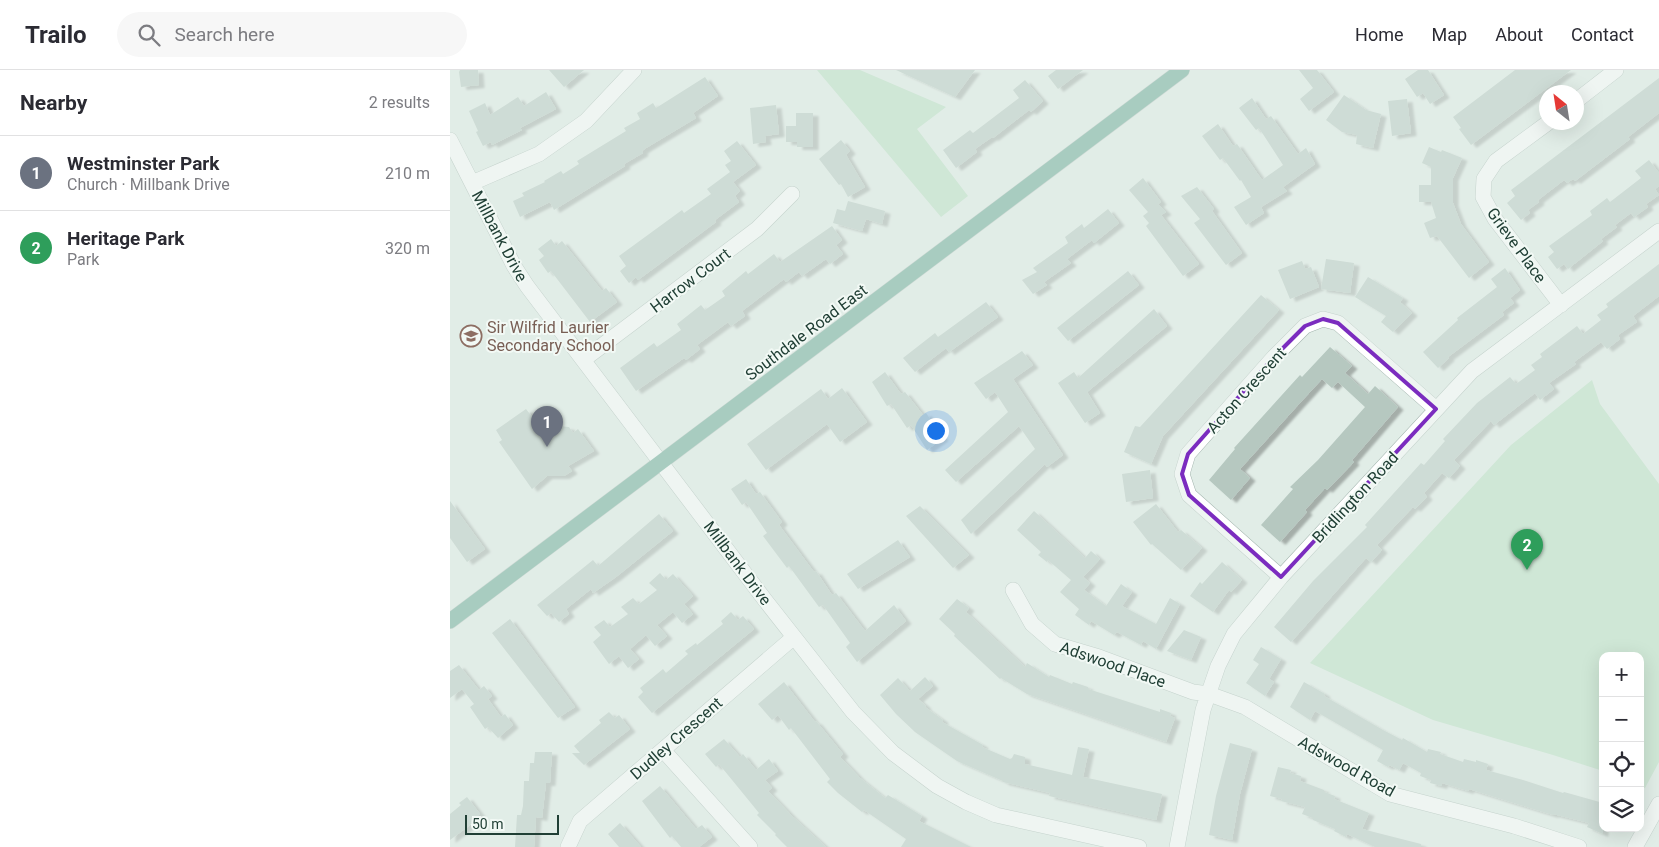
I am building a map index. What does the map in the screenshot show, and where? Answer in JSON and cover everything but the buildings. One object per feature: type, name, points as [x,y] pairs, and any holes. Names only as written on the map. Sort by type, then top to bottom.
[{"type":"main road","name":"Southdale Road East","points":[[450,621],[1182,70]]},
{"type":"street","points":[[472,183],[539,154],[563,138],[586,121],[634,70]]},
{"type":"street","points":[[1584,95],[1616,70]]},
{"type":"street","name":"Grieve Place","points":[[1539,130],[1496,162],[1484,179],[1483,197],[1495,219],[1561,305]]},
{"type":"street","name":"Millbank Drive","points":[[450,140],[514,266],[527,286],[794,637],[853,712],[893,754],[937,786],[966,802],[996,815],[1139,847]]},
{"type":"street","name":"Harrow Court","points":[[583,360],[757,229],[792,194]]},
{"type":"street","name":"Bridlington Road","points":[[1177,847],[1203,710],[1218,666],[1234,634],[1281,577],[1472,371],[1659,232]]},
{"type":"street","name":"Acton Crescent","points":[[1281,577],[1189,495],[1182,474],[1188,454],[1274,357],[1305,326],[1323,320],[1338,322],[1436,409]]},
{"type":"street","name":"Adswood Place","points":[[1013,590],[1032,624],[1055,644],[1099,657],[1193,692],[1209,694]]},
{"type":"street","name":"Dudley Crescent","points":[[568,847],[580,822],[794,637]]},
{"type":"street","name":"Adswood Road","points":[[1209,694],[1245,707],[1390,794],[1514,826],[1579,847]]},
{"type":"street","points":[[663,750],[750,847]]},
{"type":"street","points":[[1635,847],[1657,812]]},
{"type":"highlighted area","points":[[1323,319],[1338,323],[1436,409],[1281,577],[1189,495],[1182,474],[1188,454],[1274,357],[1305,326]]},
{"type":"green space","points":[[817,70],[860,70],[946,107],[917,129],[968,196],[941,217]]},
{"type":"green space","points":[[1592,380],[1600,404],[1659,484],[1659,762],[1645,788],[1644,652],[1599,652],[1599,770],[1433,720],[1310,663],[1511,445]]},
{"type":"place","name":"Sir Wilfrid Laurier Secondary School","points":[[471,336]]},
{"type":"place","name":"Westminster Park","points":[[547,447]]},
{"type":"place","name":"Heritage Park","points":[[1527,570]]}]
